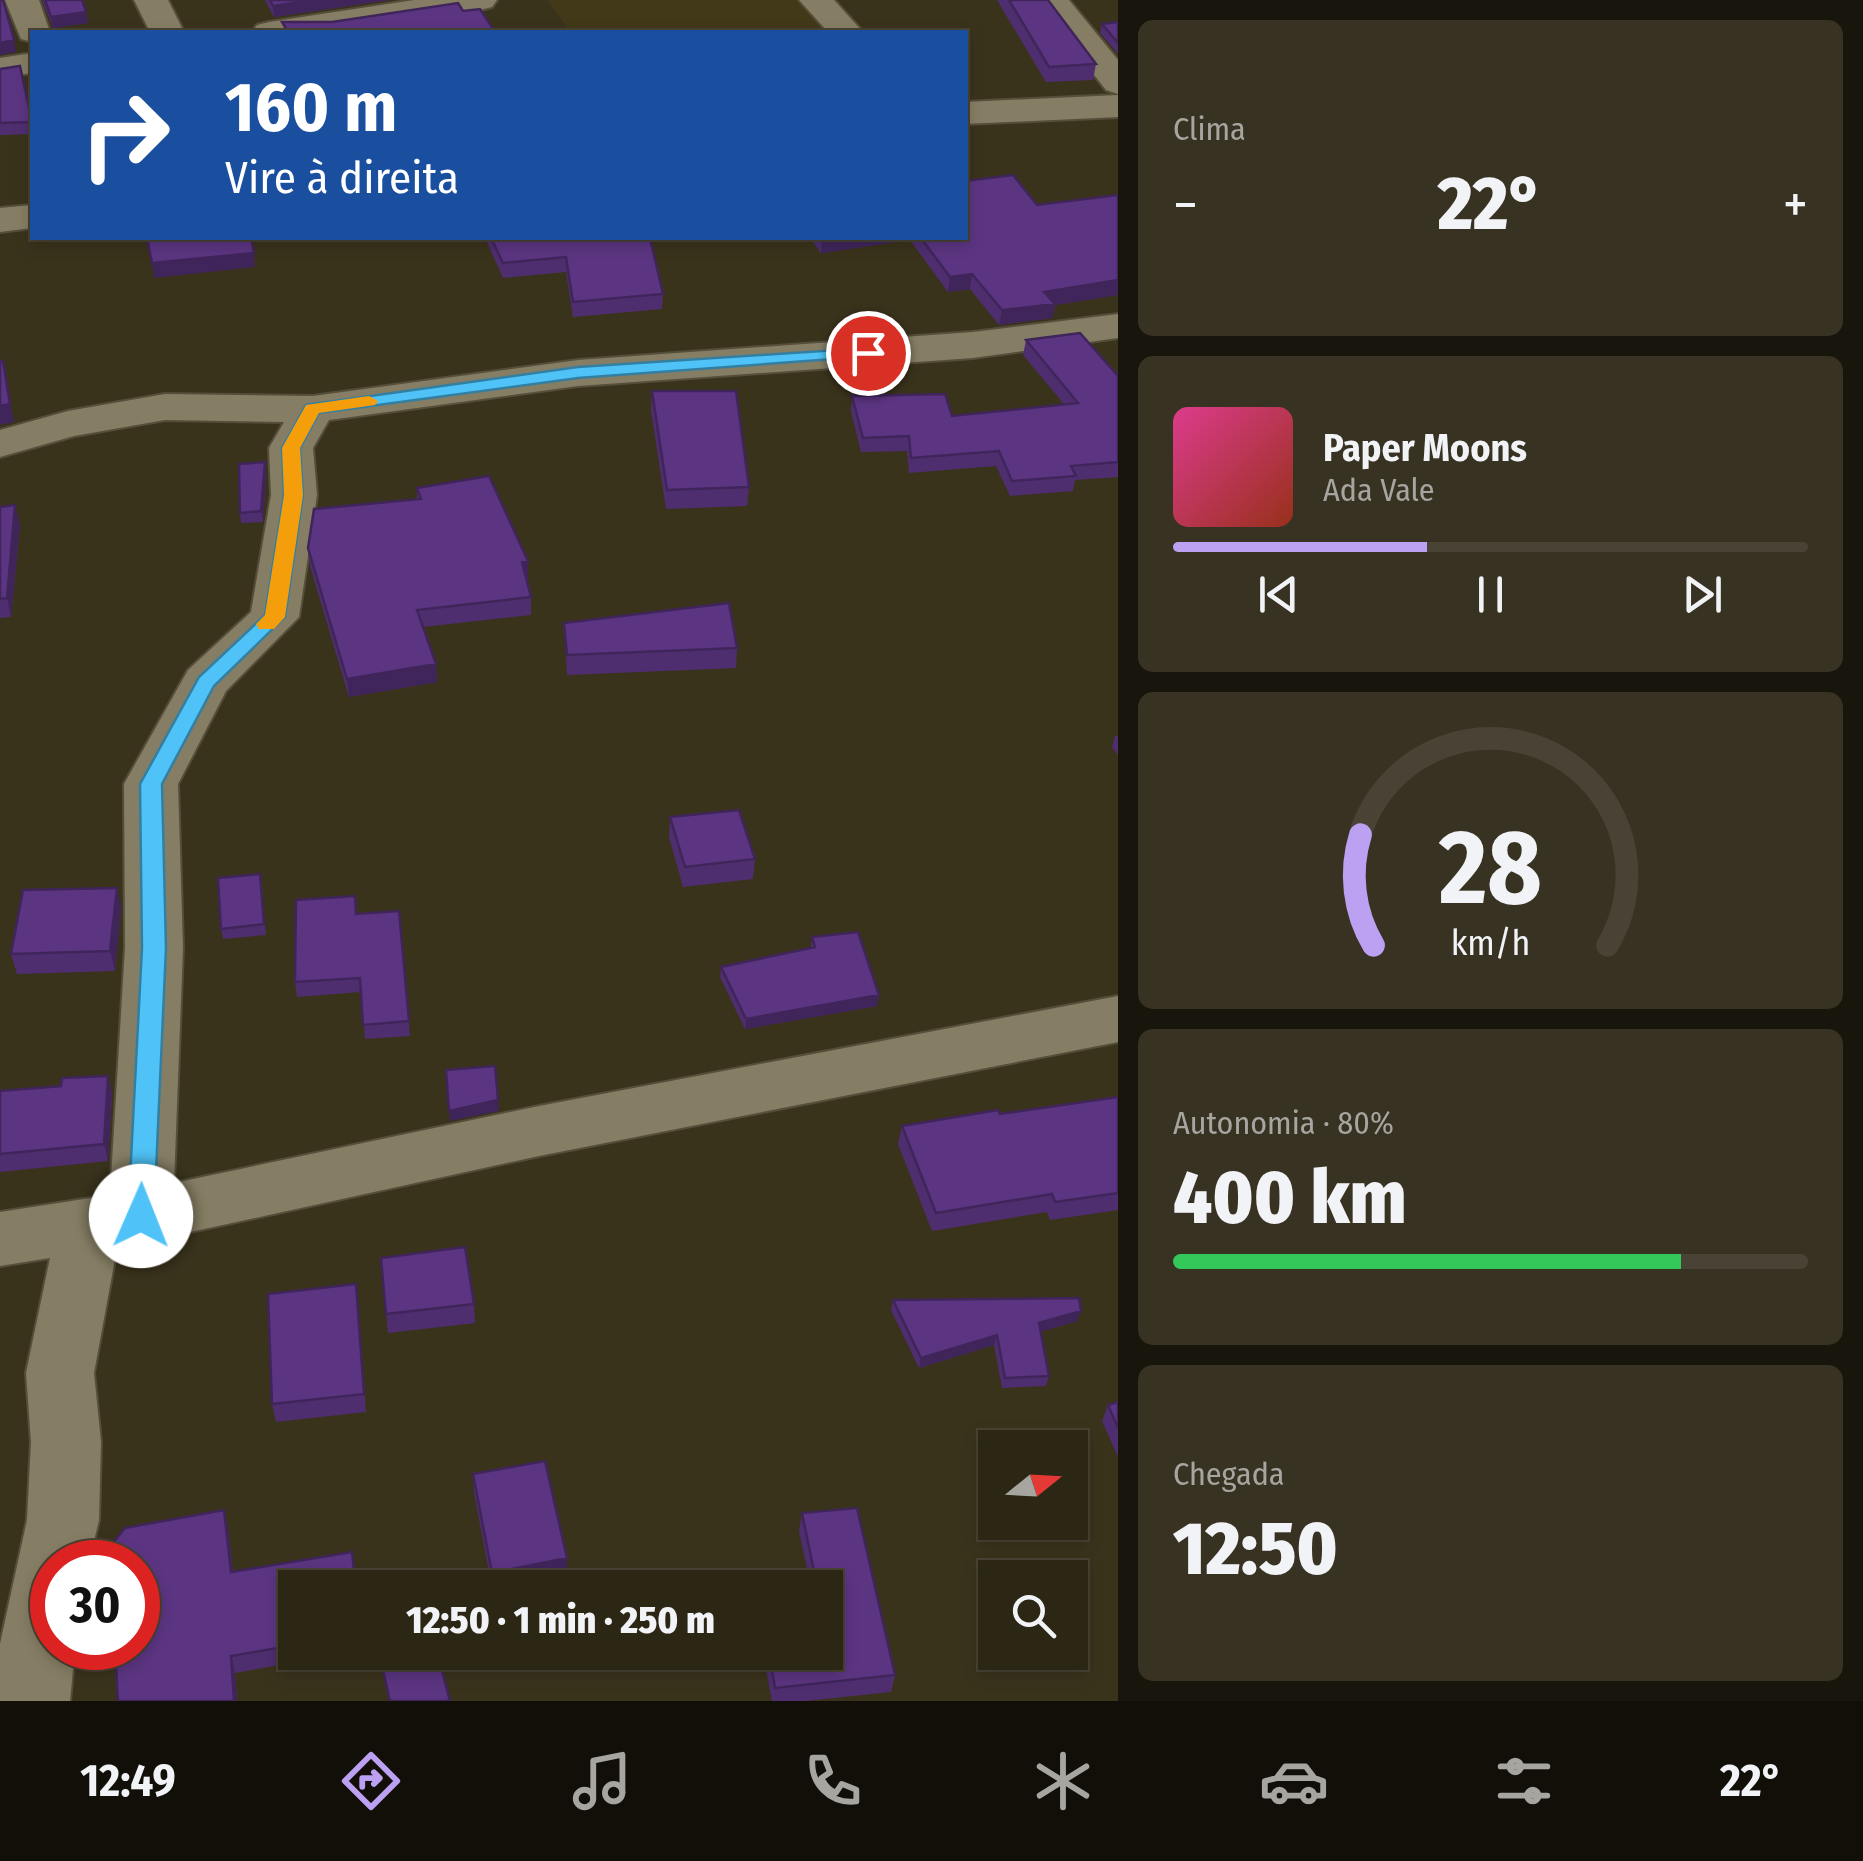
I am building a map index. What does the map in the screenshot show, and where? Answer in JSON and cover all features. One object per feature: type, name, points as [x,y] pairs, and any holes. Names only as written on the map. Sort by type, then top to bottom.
[{"type":"street","points":[[22,0],[33,30]]},
{"type":"street","points":[[151,0],[165,30]]},
{"type":"street","points":[[282,30],[480,0]]},
{"type":"street","points":[[816,0],[844,30]]},
{"type":"street","points":[[1052,0],[1118,83]]},
{"type":"street","points":[[0,68],[30,64]]},
{"type":"street","points":[[968,113],[1118,106]]},
{"type":"street","points":[[0,220],[30,217]]},
{"type":"street","points":[[0,444],[68,424],[166,408],[313,408],[578,372],[973,345],[1118,326]]},
{"type":"street","points":[[58,1540],[66,1442],[60,1373],[115,1221],[142,1116],[154,948],[151,784],[206,682],[275,617],[294,495],[291,448],[313,408]]},
{"type":"street","points":[[0,1239],[115,1221],[539,1131],[1118,1019]]},
{"type":"street","points":[[32,1670],[32,1701]]},
{"type":"shaded area","points":[[547,0],[799,0],[826,30],[570,30]]},
{"type":"building","points":[[0,0],[14,40],[0,43]]},
{"type":"building","points":[[45,0],[82,0],[86,12],[51,17]]},
{"type":"building","points":[[270,0],[312,0],[273,6]]},
{"type":"building","points":[[1009,0],[1048,0],[1096,64],[1049,67]]},
{"type":"building","points":[[458,3],[463,11],[480,9],[494,30],[287,30],[282,22],[332,22]]},
{"type":"building","points":[[1118,22],[1118,43],[1102,24]]},
{"type":"building","points":[[20,66],[30,122],[0,123],[0,69]]},
{"type":"building","points":[[1013,175],[1037,205],[1118,195],[1118,280],[1044,292],[1055,304],[1002,310],[972,274],[950,277],[922,240],[968,240],[968,181]]},
{"type":"building","points":[[147,240],[251,240],[254,253],[152,263]]},
{"type":"building","points":[[492,240],[650,240],[663,294],[573,302],[566,257],[503,263]]},
{"type":"building","points":[[1080,333],[1118,376],[1118,462],[1071,466],[1076,476],[1012,481],[999,451],[911,458],[909,436],[863,438],[852,396],[945,394],[952,416],[1078,403],[1026,340]]},
{"type":"building","points":[[0,361],[10,404],[0,406]]},
{"type":"building","points":[[652,391],[736,391],[749,487],[667,490]]},
{"type":"building","points":[[265,462],[261,511],[240,513],[239,464]]},
{"type":"building","points":[[489,476],[528,561],[522,562],[531,597],[417,610],[436,664],[347,679],[308,548],[314,509],[421,499],[417,488]]},
{"type":"building","points":[[15,505],[7,598],[0,599],[0,507]]},
{"type":"building","points":[[729,603],[737,648],[567,655],[564,623]]},
{"type":"building","points":[[739,810],[755,859],[685,867],[670,817]]},
{"type":"building","points":[[260,874],[264,924],[221,929],[218,878]]},
{"type":"building","points":[[117,888],[110,951],[11,954],[23,890]]},
{"type":"building","points":[[355,896],[356,914],[399,911],[409,1021],[363,1025],[360,978],[295,982],[296,900]]},
{"type":"building","points":[[858,932],[879,995],[746,1019],[721,967],[815,947],[812,937]]},
{"type":"building","points":[[495,1066],[498,1100],[449,1111],[446,1070]]},
{"type":"building","points":[[108,1076],[104,1144],[0,1154],[0,1091],[61,1086],[62,1078]]},
{"type":"building","points":[[1118,1097],[1118,1193],[1055,1202],[1052,1194],[936,1213],[902,1126],[998,1110],[1000,1114]]},
{"type":"building","points":[[465,1247],[474,1304],[386,1314],[381,1258]]},
{"type":"building","points":[[356,1284],[364,1394],[272,1404],[268,1294]]},
{"type":"building","points":[[1079,1298],[1081,1311],[1039,1323],[1049,1376],[1005,1378],[997,1335],[921,1358],[893,1300]]},
{"type":"building","points":[[1118,1402],[1118,1428],[1108,1405]]},
{"type":"building","points":[[545,1461],[567,1558],[491,1570],[473,1474]]},
{"type":"building","points":[[857,1508],[895,1675],[775,1688],[772,1670],[843,1670],[843,1570],[814,1570],[802,1513]]},
{"type":"building","points":[[224,1510],[231,1572],[352,1552],[354,1570],[278,1570],[278,1648],[231,1656],[234,1701],[118,1701],[116,1670],[160,1670],[160,1540],[115,1540],[125,1528]]},
{"type":"building","points":[[383,1670],[442,1670],[450,1701],[390,1701]]},
{"type":"slow traffic","points":[[266,624],[275,617],[294,495],[291,448],[313,408],[369,401]]},
{"type":"route","points":[[141,1216],[146,1048],[154,948],[151,784],[206,682],[275,617],[294,495],[291,448],[313,408],[578,372],[868,353]]}]
